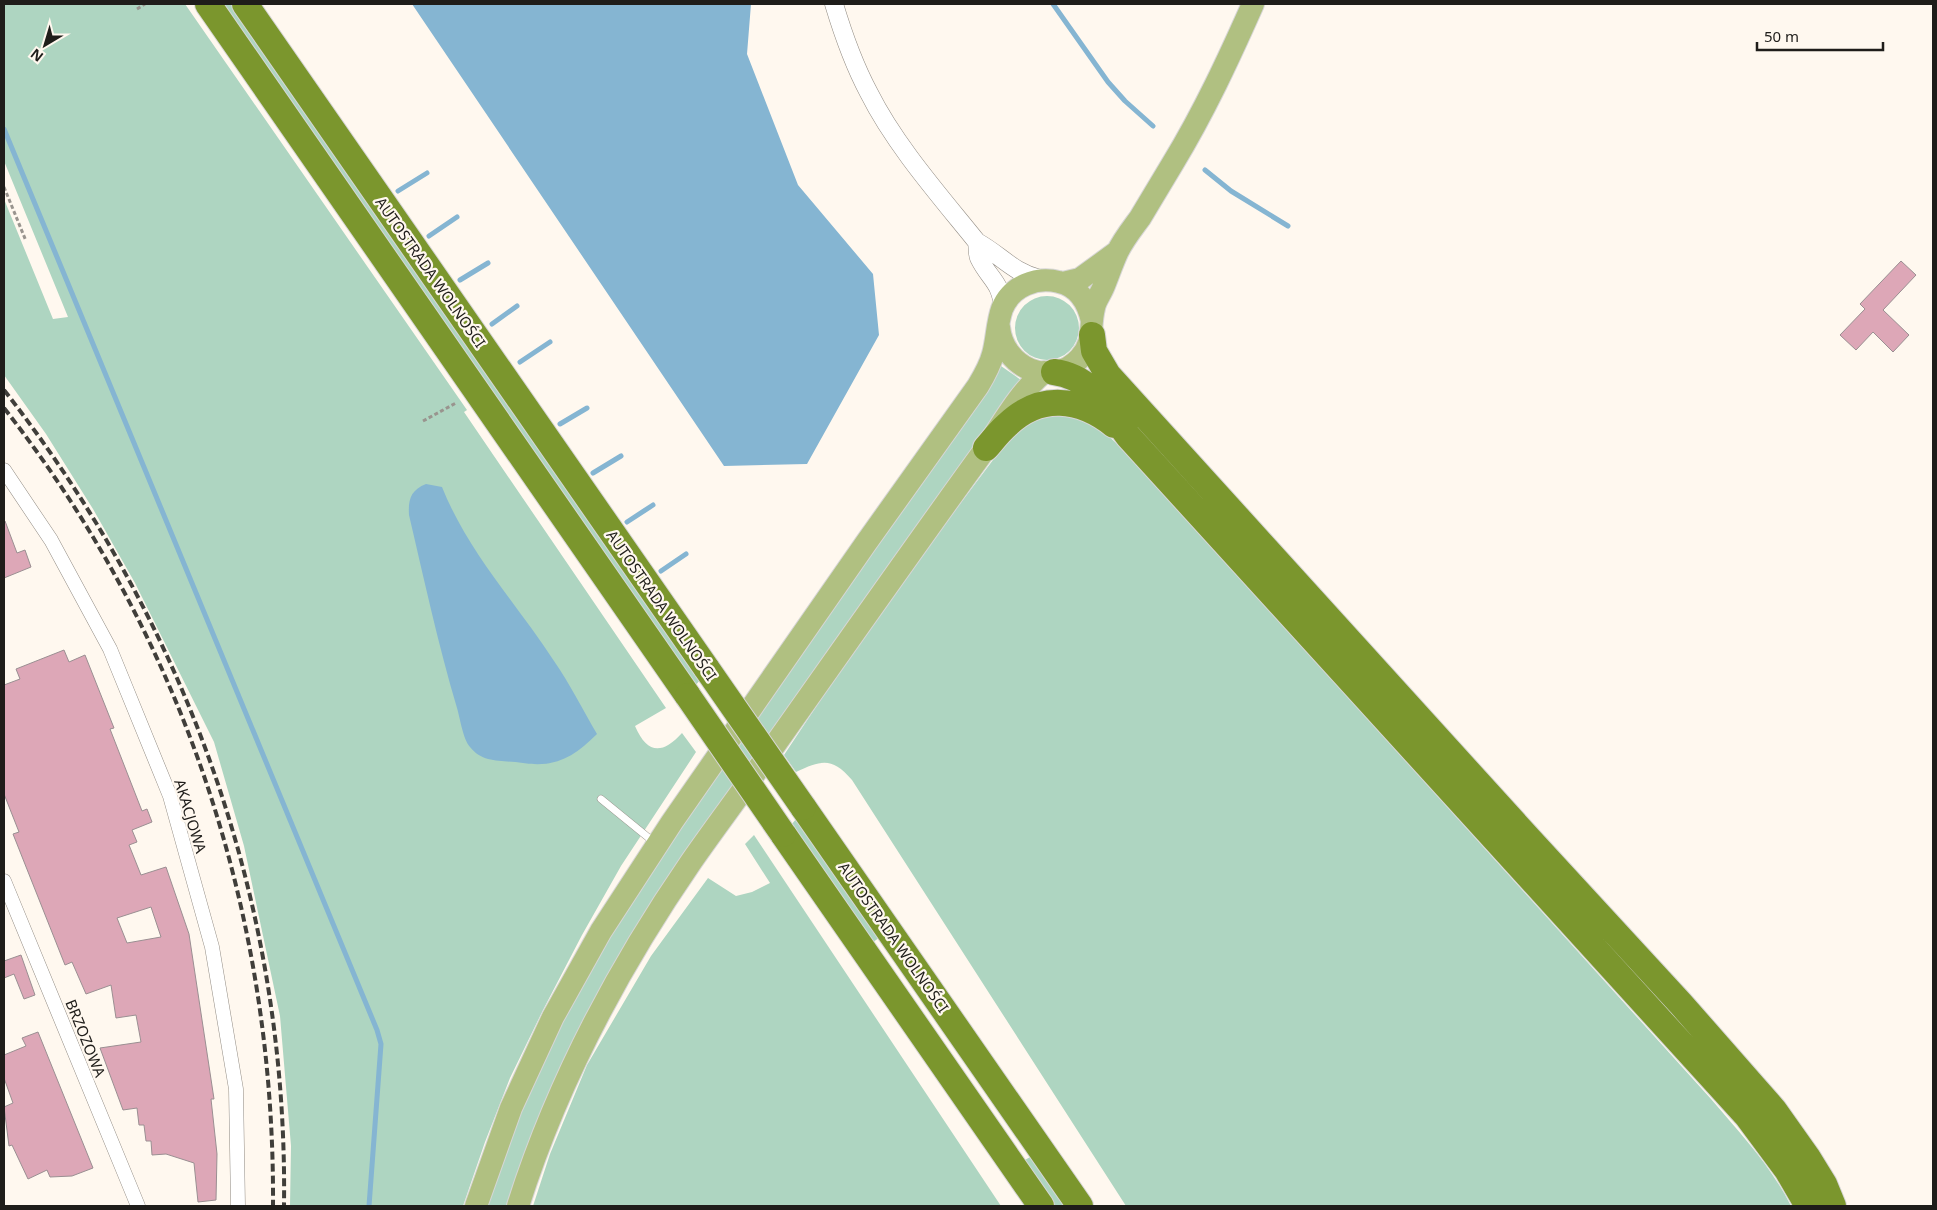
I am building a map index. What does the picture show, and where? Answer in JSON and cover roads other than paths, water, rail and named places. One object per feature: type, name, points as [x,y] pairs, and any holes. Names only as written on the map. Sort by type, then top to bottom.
[{"type":"highway","name":"AUTOSTRADA WOLNOŚCI","points":[[208,4],[1041,1206]]},
{"type":"highway","name":"AUTOSTRADA WOLNOŚCI","points":[[245,4],[1080,1206]]},
{"type":"highway","points":[[1092,328],[1094,351],[1108,375],[1522,832],[1681,1004],[1774,1110],[1824,1184],[1833,1206]]},
{"type":"highway","points":[[1049,372],[1073,376],[1090,387],[1128,436],[1748,1116],[1787,1170],[1808,1206]]},
{"type":"highway","points":[[986,448],[1008,424],[1021,414],[1042,405],[1056,403],[1070,403],[1088,408],[1128,436]]},
{"type":"highway","points":[[962,1093],[979,1141],[1024,1206]]},
{"type":"main road","points":[[1001,316],[1000,338],[1007,352],[1017,363],[1030,370],[1049,372],[1067,368],[1079,359],[1087,348],[1096,301],[1118,251],[1192,130],[1225,67],[1253,4]]},
{"type":"main road","points":[[1063,282],[1080,279],[1118,251]]},
{"type":"main road","points":[[476,1206],[511,1108],[554,1016],[600,931],[657,845],[855,559],[978,386],[991,362],[1001,316],[1012,294],[1024,284],[1040,280],[1052,279],[1063,282],[1080,294],[1090,311],[1092,328]]},
{"type":"main road","points":[[518,1206],[546,1128],[585,1040],[644,936],[692,862],[986,448],[1018,400],[1030,384],[1049,372]]},
{"type":"street","points":[[834,4],[855,63],[869,94],[909,154],[978,242],[989,248],[1025,276],[1040,280]]},
{"type":"street","points":[[978,242],[979,257],[1002,294],[1001,316]]},
{"type":"street","name":"AKACJOWA","points":[[4,470],[51,540],[110,649],[170,796],[212,947],[236,1089],[238,1206]]},
{"type":"street","name":"BRZOZOWA","points":[[4,882],[138,1206]]},
{"type":"lane","points":[[600,799],[657,845]]},
{"type":"water","points":[[412,4],[751,4],[747,54],[798,185],[873,274],[879,335],[807,464],[724,466]]},
{"type":"water","points":[[426,484],[442,487],[465,533],[493,577],[560,670],[597,734],[572,755],[545,764],[487,759],[475,752],[465,739],[431,612],[409,515],[409,504],[414,492]]},
{"type":"waterway","points":[[1053,4],[1108,82],[1125,101],[1153,126]]},
{"type":"waterway","points":[[4,129],[377,1030],[381,1044],[369,1206]]},
{"type":"waterway","points":[[1205,170],[1231,191],[1288,226]]},
{"type":"waterway","points":[[398,191],[427,173]]},
{"type":"waterway","points":[[429,236],[457,217]]},
{"type":"waterway","points":[[460,280],[488,263]]},
{"type":"waterway","points":[[492,324],[517,306]]},
{"type":"waterway","points":[[520,362],[550,342]]},
{"type":"waterway","points":[[560,424],[587,408]]},
{"type":"waterway","points":[[593,473],[621,456]]},
{"type":"waterway","points":[[627,522],[653,505]]},
{"type":"waterway","points":[[661,571],[686,554]]},
{"type":"railway","points":[[4,390],[69,480],[126,575],[175,673],[215,774],[246,878],[268,985],[281,1095],[284,1206]]},
{"type":"railway","points":[[4,408],[67,496],[122,589],[169,685],[207,784],[236,886],[257,991],[269,1098],[273,1206]]}]
